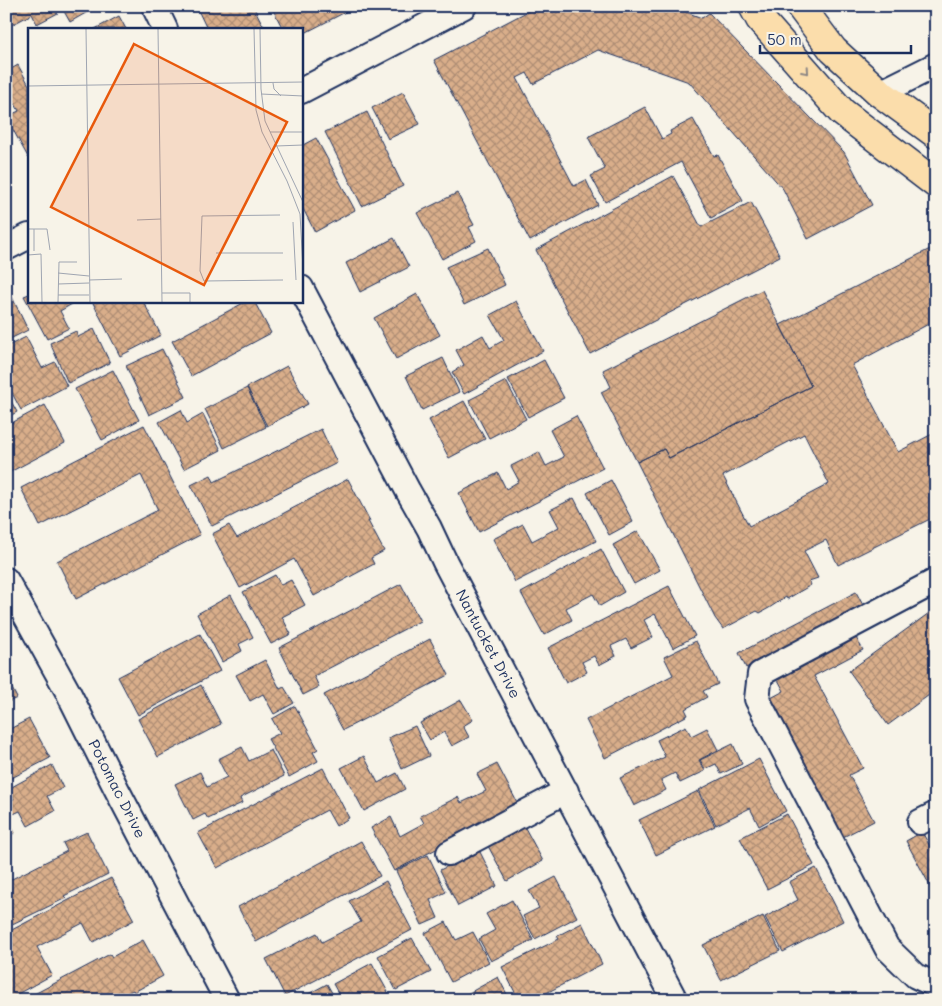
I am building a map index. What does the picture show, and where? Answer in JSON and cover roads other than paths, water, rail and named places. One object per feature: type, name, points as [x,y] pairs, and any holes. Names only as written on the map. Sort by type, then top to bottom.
[{"type":"main road","points":[[752,6],[760,19],[842,112],[931,173]]},
{"type":"main road","points":[[800,6],[833,50],[880,93],[936,134]]},
{"type":"street","points":[[154,6],[165,28]]},
{"type":"street","points":[[302,90],[464,6]]},
{"type":"street","points":[[880,93],[936,65]]},
{"type":"street","points":[[6,248],[28,237]]},
{"type":"street","name":"Nantucket Drive","points":[[302,290],[429,528],[445,562],[675,1000]]},
{"type":"street","name":"Potomac Drive","points":[[6,580],[68,692],[117,790],[228,1000]]},
{"type":"street","points":[[936,581],[760,674],[757,699],[886,948],[916,976],[931,983],[936,981]]},
{"type":"street","points":[[449,853],[566,792]]}]
